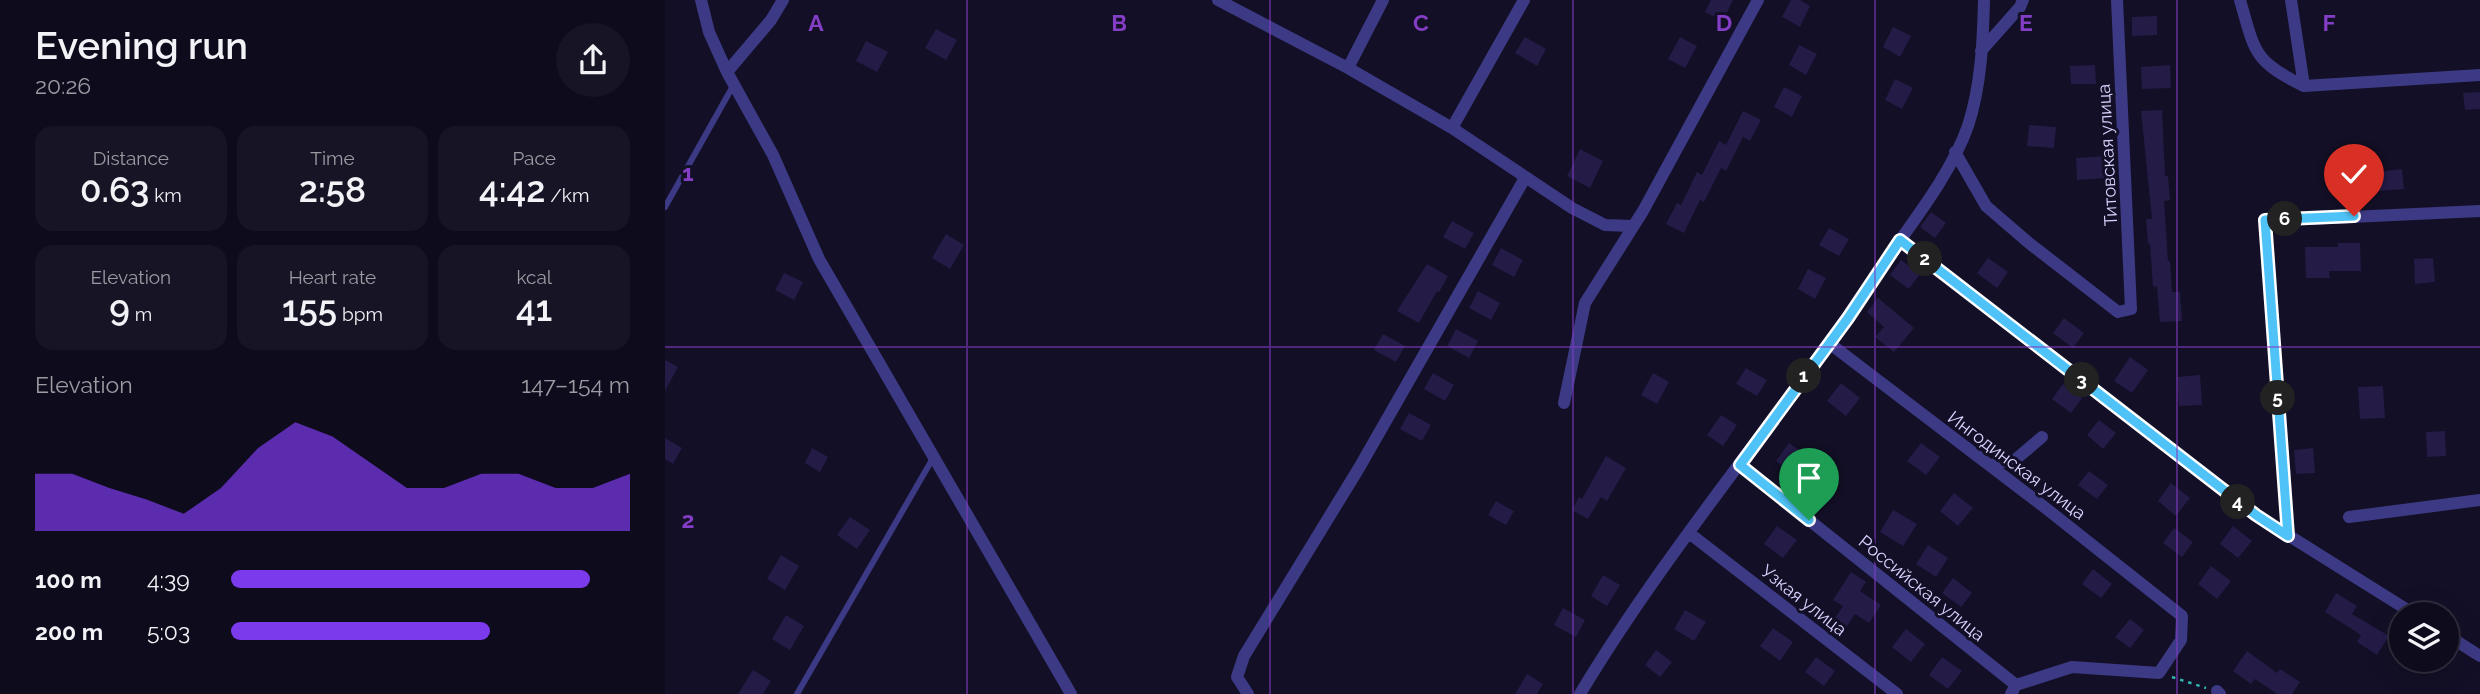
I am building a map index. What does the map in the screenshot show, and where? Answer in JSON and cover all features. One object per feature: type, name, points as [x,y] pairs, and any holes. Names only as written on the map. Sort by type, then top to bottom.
[{"type":"street","points":[[701,0],[709,32],[727,72],[773,155],[819,258],[1071,694]]},
{"type":"street","points":[[727,72],[771,20],[783,0]]},
{"type":"street","points":[[1218,0],[1348,68],[1452,128],[1572,208],[1605,225],[1632,226]]},
{"type":"street","points":[[1348,68],[1383,0]]},
{"type":"street","points":[[1452,128],[1524,0]]},
{"type":"street","points":[[1564,403],[1585,303],[1643,211],[1758,0]]},
{"type":"street","points":[[1580,694],[1689,533],[1829,343],[1900,240],[1955,152],[1967,128],[1976,97],[1984,0]]},
{"type":"street","points":[[1981,52],[2023,0]]},
{"type":"street","name":"Титовская улица","points":[[1955,152],[1986,206],[2118,312],[2131,309],[2117,0]]},
{"type":"street","points":[[2240,0],[2255,51],[2274,72],[2304,86],[2480,75]]},
{"type":"street","points":[[2291,0],[2304,86]]},
{"type":"street","points":[[1248,694],[1237,677],[1244,656],[1359,468],[1525,178]]},
{"type":"street","points":[[2265,220],[2480,211]]},
{"type":"street","points":[[1900,240],[2256,515],[2395,602]]},
{"type":"street","name":"Ингодинская улица","points":[[1829,343],[2182,616],[2181,640],[2159,673]]},
{"type":"street","points":[[1990,466],[2016,459],[2042,437]]},
{"type":"street","name":"Российская улица","points":[[1740,465],[2013,690]]},
{"type":"street","points":[[2349,517],[2480,500]]},
{"type":"street","name":"Узкая улица","points":[[1689,533],[1897,694]]},
{"type":"street","points":[[2459,643],[2480,656]]},
{"type":"street","points":[[2013,690],[2072,667],[2159,673]]},
{"type":"lane","points":[[665,207],[733,84]]},
{"type":"lane","points":[[797,694],[933,458]]},
{"type":"path","points":[[2265,220],[2288,536]]},
{"type":"path","points":[[2159,673],[2218,693]]},
{"type":"building","points":[[1711,0],[1733,0],[1723,21],[1705,12]]},
{"type":"building","points":[[1791,0],[1800,0],[1810,6],[1800,27],[1782,17]]},
{"type":"building","points":[[2157,16],[2157,35],[2132,36],[2132,17]]},
{"type":"building","points":[[1893,27],[1911,36],[1900,57],[1883,47]]},
{"type":"building","points":[[936,29],[957,40],[946,60],[925,48]]},
{"type":"building","points":[[1525,37],[1546,49],[1537,66],[1515,53]]},
{"type":"building","points":[[1680,37],[1697,46],[1685,68],[1668,59]]},
{"type":"building","points":[[866,41],[888,52],[877,72],[856,61]]},
{"type":"building","points":[[1799,45],[1817,54],[1806,75],[1789,65]]},
{"type":"building","points":[[2095,65],[2096,84],[2071,84],[2070,66]]},
{"type":"building","points":[[2170,65],[2171,88],[2142,89],[2141,67]]},
{"type":"building","points":[[1895,79],[1913,88],[1902,109],[1885,100]]},
{"type":"building","points":[[1784,87],[1802,96],[1792,117],[1774,107]]},
{"type":"building","points":[[2480,92],[2480,109],[2465,110],[2463,93]]},
{"type":"building","points":[[2162,110],[2165,176],[2168,176],[2170,200],[2164,201],[2168,261],[2172,292],[2180,292],[2182,321],[2160,322],[2157,286],[2153,287],[2150,243],[2148,244],[2146,219],[2152,219],[2141,111]]},
{"type":"building","points":[[1743,111],[1761,120],[1750,141],[1743,137],[1726,171],[1721,168],[1704,202],[1700,200],[1684,233],[1666,224],[1677,203],[1681,205],[1697,172],[1702,175],[1719,141],[1726,145]]},
{"type":"building","points":[[2029,125],[2056,127],[2054,148],[2027,146]]},
{"type":"building","points":[[1580,149],[1603,161],[1590,188],[1567,176]]},
{"type":"building","points":[[2105,156],[2106,178],[2077,180],[2076,158]]},
{"type":"building","points":[[2402,169],[2404,189],[2379,191],[2377,172]]},
{"type":"building","points":[[1931,212],[1946,223],[1935,238],[1920,227]]},
{"type":"building","points":[[1452,221],[1474,233],[1465,249],[1443,237]]},
{"type":"building","points":[[1829,228],[1849,239],[1839,256],[1819,245]]},
{"type":"building","points":[[946,234],[964,245],[950,269],[932,258]]},
{"type":"building","points":[[2338,243],[2360,243],[2361,271],[2329,271],[2330,278],[2306,278],[2305,247],[2338,247]]},
{"type":"building","points":[[1501,248],[1523,260],[1514,277],[1492,265]]},
{"type":"building","points":[[1988,258],[2008,272],[1997,288],[1977,273]]},
{"type":"building","points":[[2433,258],[2435,282],[2415,284],[2414,259]]},
{"type":"building","points":[[1901,260],[1920,274],[1909,289],[1890,275]]},
{"type":"building","points":[[1427,264],[1448,276],[1419,323],[1397,311]]},
{"type":"building","points":[[1808,269],[1826,278],[1815,299],[1798,289]]},
{"type":"building","points":[[784,273],[803,282],[794,300],[775,290]]},
{"type":"building","points":[[1478,291],[1500,303],[1491,320],[1469,308]]},
{"type":"building","points":[[1878,298],[1914,328],[1894,352],[1875,337],[1884,327],[1867,312]]},
{"type":"building","points":[[2064,318],[2084,333],[2073,348],[2053,333]]},
{"type":"building","points":[[1456,329],[1478,341],[1469,358],[1447,346]]},
{"type":"building","points":[[1383,334],[1405,346],[1396,362],[1374,350]]},
{"type":"building","points":[[2130,357],[2148,370],[2132,393],[2114,381]]},
{"type":"building","points":[[665,360],[678,367],[665,391]]},
{"type":"building","points":[[1746,368],[1767,380],[1757,396],[1736,384]]},
{"type":"building","points":[[1433,373],[1454,385],[1445,401],[1424,389]]},
{"type":"building","points":[[1653,373],[1669,382],[1657,404],[1641,395]]},
{"type":"building","points":[[2200,375],[2202,405],[2179,406],[2177,377]]},
{"type":"building","points":[[1841,383],[1860,398],[1846,416],[1827,401]]},
{"type":"building","points":[[2063,384],[2082,398],[2071,413],[2052,399]]},
{"type":"building","points":[[2383,386],[2385,418],[2360,419],[2358,387]]},
{"type":"building","points":[[1409,413],[1431,425],[1422,441],[1400,429]]},
{"type":"building","points":[[1721,415],[1737,425],[1723,446],[1707,435]]},
{"type":"building","points":[[2099,420],[2116,433],[2103,449],[2087,435]]},
{"type":"building","points":[[2445,431],[2446,456],[2427,457],[2426,432]]},
{"type":"building","points":[[665,438],[682,448],[673,464],[665,459]]},
{"type":"building","points":[[1789,443],[1809,457],[1795,475],[1776,461]]},
{"type":"building","points":[[1921,443],[1940,457],[1926,475],[1907,461]]},
{"type":"building","points":[[812,448],[828,457],[820,472],[805,463]]},
{"type":"building","points":[[2313,448],[2315,473],[2296,474],[2294,450]]},
{"type":"building","points":[[1606,456],[1626,468],[1607,501],[1601,497],[1588,519],[1572,510],[1579,497],[1582,499]]},
{"type":"building","points":[[2089,471],[2108,485],[2097,499],[2078,485]]},
{"type":"building","points":[[2171,483],[2190,498],[2176,516],[2158,501]]},
{"type":"building","points":[[1954,493],[1973,508],[1958,526],[1940,511]]},
{"type":"building","points":[[1496,501],[1514,511],[1506,525],[1488,515]]},
{"type":"building","points":[[1893,510],[1917,524],[1903,546],[1880,532]]},
{"type":"building","points":[[850,517],[870,530],[857,549],[837,535]]},
{"type":"building","points":[[1777,526],[1797,540],[1783,558],[1764,544]]},
{"type":"building","points":[[2233,526],[2252,541],[2238,558],[2220,544]]},
{"type":"building","points":[[2174,528],[2193,542],[2182,557],[2163,543]]},
{"type":"building","points":[[1928,545],[1948,558],[1936,577],[1916,564]]},
{"type":"building","points":[[781,555],[799,566],[785,590],[767,579]]},
{"type":"building","points":[[2211,566],[2231,581],[2217,599],[2198,584]]},
{"type":"building","points":[[2093,569],[2112,584],[2101,598],[2082,584]]},
{"type":"building","points":[[1851,572],[1866,582],[1860,591],[1881,605],[1869,623],[1855,614],[1840,637],[1828,629],[1843,606],[1833,600]]},
{"type":"building","points":[[1603,575],[1620,585],[1607,606],[1591,596]]},
{"type":"building","points":[[1953,578],[1972,593],[1961,607],[1942,593]]},
{"type":"building","points":[[2336,593],[2357,606],[2352,614],[2389,636],[2377,655],[2357,642],[2361,635],[2325,612]]},
{"type":"building","points":[[1563,608],[1585,620],[1576,637],[1554,625]]},
{"type":"building","points":[[1685,610],[1706,622],[1694,641],[1674,629]]},
{"type":"building","points":[[786,615],[804,626],[790,650],[772,639]]},
{"type":"building","points":[[2130,619],[2144,630],[2130,648],[2115,637]]},
{"type":"building","points":[[1773,628],[1793,642],[1780,661],[1760,646]]},
{"type":"building","points":[[1906,629],[1925,644],[1911,662],[1892,647]]},
{"type":"building","points":[[1656,650],[1672,662],[1660,677],[1645,665]]},
{"type":"building","points":[[2247,651],[2277,673],[2280,669],[2300,682],[2292,694],[2277,694],[2255,679],[2251,684],[2233,671]]},
{"type":"building","points":[[1816,657],[1835,671],[1824,686],[1805,672]]},
{"type":"building","points":[[1942,657],[1962,671],[1948,689],[1929,675]]},
{"type":"building","points":[[753,670],[771,681],[763,694],[738,694]]},
{"type":"building","points":[[1527,674],[1543,684],[1537,694],[1515,694]]},
{"type":"route","points":[[1809,520],[1740,465],[1848,318],[1900,240],[2256,515],[2288,536],[2265,220],[2354,216]]}]
